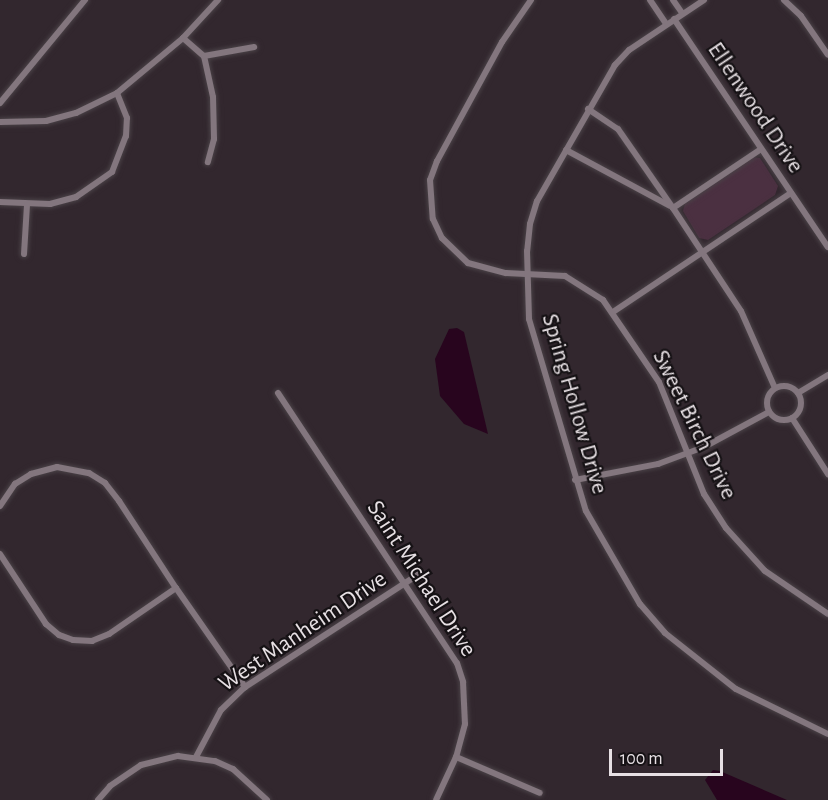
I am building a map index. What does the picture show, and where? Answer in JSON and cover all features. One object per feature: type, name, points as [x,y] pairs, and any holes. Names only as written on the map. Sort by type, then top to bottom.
[{"type":"street","points":[[0,103],[85,0]]},
{"type":"street","points":[[0,122],[46,121],[76,113],[117,93],[183,38],[218,0]]},
{"type":"street","name":"Sweet Birch Drive","points":[[531,0],[502,42],[437,161],[429,198],[432,219],[453,252],[484,270],[565,276],[582,284],[612,312],[659,382],[704,494],[745,551],[787,588],[828,614]]},
{"type":"street","points":[[650,0],[666,24]]},
{"type":"street","points":[[674,0],[682,13]]},
{"type":"street","name":"Spring Hollow Drive","points":[[704,0],[666,24],[615,65],[537,201],[530,224],[527,273],[532,333],[575,480],[605,550],[640,604],[665,633],[736,689],[828,734]]},
{"type":"street","points":[[784,0],[801,16],[828,55]]},
{"type":"street","name":"Ellenwood Drive","points":[[674,19],[790,194],[828,247]]},
{"type":"street","points":[[183,38],[204,56],[215,113],[214,139],[208,162]]},
{"type":"street","points":[[204,56],[254,47]]},
{"type":"street","points":[[0,201],[27,205],[76,197],[112,172],[126,136],[127,118],[117,93]]},
{"type":"street","points":[[588,109],[618,129],[673,208],[741,312],[775,388]]},
{"type":"street","points":[[673,208],[761,149]]},
{"type":"street","points":[[566,150],[673,208]]},
{"type":"street","points":[[612,312],[790,194]]},
{"type":"street","points":[[24,254],[27,205]]},
{"type":"street","points":[[798,393],[828,375]]},
{"type":"street","points":[[783,386],[798,393],[800,409],[792,418],[779,420],[769,412],[766,401],[775,388],[783,386]]},
{"type":"street","name":"Saint Michael Drive","points":[[278,393],[457,663],[463,682],[465,724],[456,757],[436,800]]},
{"type":"street","points":[[575,480],[658,464],[686,454],[769,412]]},
{"type":"street","points":[[792,418],[828,474]]},
{"type":"street","points":[[0,506],[15,484],[31,474],[57,467],[89,472],[105,483],[245,687]]},
{"type":"street","points":[[0,554],[46,624],[73,640],[92,641],[109,634],[176,588]]},
{"type":"street","name":"West Manheim Drive","points":[[196,757],[221,710],[245,687],[419,574]]},
{"type":"street","points":[[98,800],[110,786],[141,765],[178,756],[196,757],[233,769],[267,800]]},
{"type":"street","points":[[456,757],[540,793]]},
{"type":"shaded area","points":[[752,157],[760,158],[778,186],[775,195],[708,240],[699,238],[683,211],[685,203]]},
{"type":"shaded area","points":[[457,328],[464,332],[488,434],[464,424],[440,396],[435,359],[449,329]]},
{"type":"shaded area","points":[[713,770],[787,800],[717,800],[705,780]]}]
